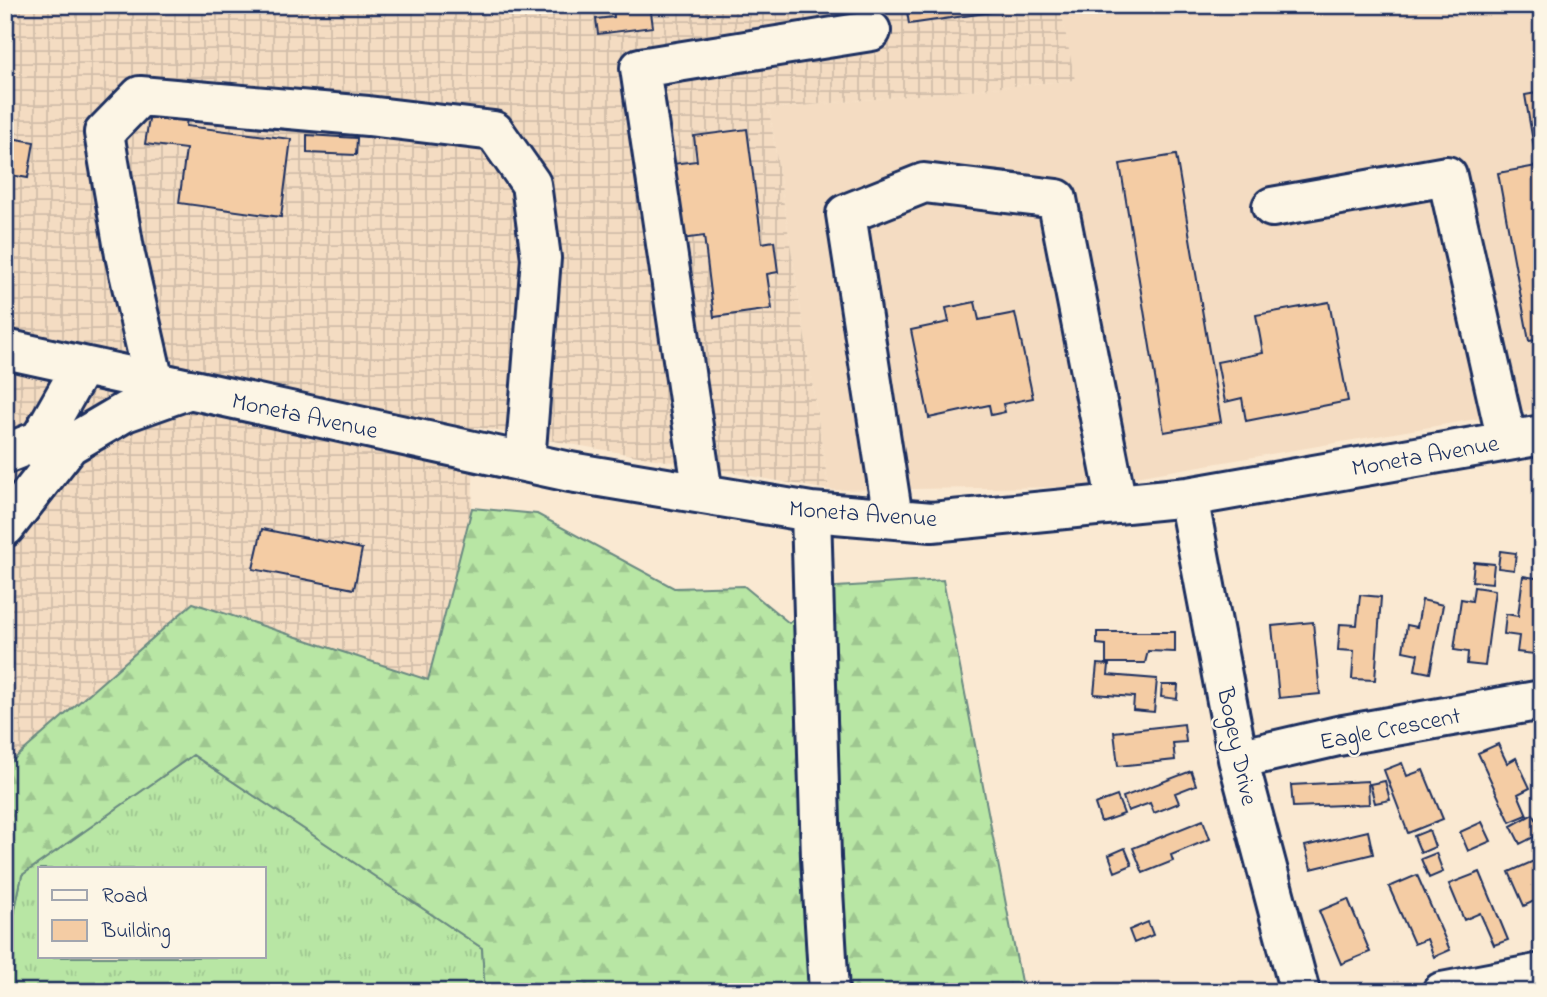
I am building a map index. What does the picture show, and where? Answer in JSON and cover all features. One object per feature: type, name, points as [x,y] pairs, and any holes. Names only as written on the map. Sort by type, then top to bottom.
[{"type":"street","points":[[703,494],[640,68],[871,32]]},
{"type":"street","points":[[5,527],[69,445],[172,386],[125,255],[104,134],[140,96],[368,116],[494,131],[531,184],[541,258],[524,462]]},
{"type":"street","points":[[1272,207],[1447,176],[1524,438]]},
{"type":"street","points":[[893,519],[846,214],[924,183],[1057,200],[1117,504]]},
{"type":"street","name":"Moneta Avenue","points":[[5,349],[570,472],[811,512],[932,522],[1188,497],[1524,438]]},
{"type":"street","points":[[5,454],[40,440],[82,366]]},
{"type":"street","name":"Bogey Drive","points":[[1188,497],[1238,759],[1300,992]]},
{"type":"street","points":[[811,512],[821,858],[829,992]]},
{"type":"street","name":"Eagle Crescent","points":[[1238,759],[1338,736],[1542,700]]},
{"type":"street","points":[[1442,992],[1542,973]]},
{"type":"shaded area","points":[[5,5],[1060,5],[1075,80],[769,109],[829,490],[475,427],[472,508],[428,680],[193,603],[5,767]]},
{"type":"shaded area","points":[[1060,5],[1542,5],[1542,408],[1076,487],[829,490],[769,109],[1074,80]]},
{"type":"green space","points":[[472,508],[537,514],[674,588],[744,586],[789,623],[837,587],[943,580],[1023,992],[485,992],[482,948],[193,755],[22,875],[5,958],[5,767],[193,603],[428,680]]},
{"type":"green space","points":[[193,755],[482,948],[485,992],[5,992],[5,958],[22,875]]},
{"type":"building","points":[[613,5],[650,5],[653,27],[598,34],[596,19],[614,17]]},
{"type":"building","points":[[906,5],[1033,5],[1033,6],[909,24]]},
{"type":"building","points":[[1542,92],[1542,158],[1536,159],[1525,95]]},
{"type":"building","points":[[150,113],[187,118],[186,126],[291,139],[281,217],[179,203],[186,149],[145,144]]},
{"type":"building","points":[[747,129],[762,243],[774,241],[778,272],[767,274],[772,309],[714,317],[704,236],[674,240],[664,165],[697,161],[694,136]]},
{"type":"building","points":[[307,135],[357,138],[356,155],[307,153]]},
{"type":"building","points":[[11,138],[34,142],[28,178],[5,174]]},
{"type":"building","points":[[1176,155],[1221,422],[1164,432],[1120,164]]},
{"type":"building","points":[[1542,165],[1542,339],[1529,341],[1498,173]]},
{"type":"building","points":[[975,302],[979,320],[1015,313],[1033,398],[1003,404],[1005,412],[991,415],[989,405],[929,418],[911,330],[949,322],[946,308]]},
{"type":"building","points":[[1329,302],[1348,401],[1246,421],[1242,398],[1225,402],[1217,362],[1263,353],[1256,315]]},
{"type":"building","points":[[262,529],[362,549],[354,589],[253,569]]},
{"type":"building","points":[[1500,551],[1516,553],[1514,570],[1498,568]]},
{"type":"building","points":[[1474,562],[1494,564],[1492,583],[1472,581]]},
{"type":"building","points":[[1523,576],[1542,579],[1534,654],[1517,652],[1519,636],[1504,634],[1506,614],[1518,616]]},
{"type":"building","points":[[1474,587],[1495,590],[1485,666],[1467,664],[1468,652],[1454,650],[1461,599],[1472,601]]},
{"type":"building","points":[[1360,595],[1381,597],[1375,680],[1352,679],[1354,651],[1338,650],[1340,624],[1357,625]]},
{"type":"building","points":[[1422,600],[1443,605],[1430,673],[1415,670],[1418,654],[1403,651],[1407,625],[1417,627]]},
{"type":"building","points":[[1313,622],[1320,694],[1279,698],[1272,626]]},
{"type":"building","points":[[1097,632],[1175,632],[1175,652],[1148,651],[1145,663],[1106,663],[1106,645],[1097,644]]},
{"type":"building","points":[[1097,664],[1109,665],[1108,675],[1157,679],[1154,712],[1133,710],[1134,697],[1094,694]]},
{"type":"building","points":[[1162,685],[1178,685],[1177,699],[1161,697]]},
{"type":"building","points":[[1184,724],[1186,742],[1173,743],[1175,760],[1118,766],[1114,732]]},
{"type":"building","points":[[1498,744],[1507,763],[1516,758],[1530,788],[1518,794],[1527,815],[1510,822],[1478,753]]},
{"type":"building","points":[[1402,763],[1407,776],[1423,770],[1443,819],[1408,833],[1384,770]]},
{"type":"building","points":[[1191,771],[1196,785],[1175,793],[1179,803],[1154,813],[1150,803],[1128,811],[1123,797]]},
{"type":"building","points":[[1368,781],[1369,804],[1293,807],[1291,785]]},
{"type":"building","points":[[1385,781],[1390,800],[1375,803],[1370,784]]},
{"type":"building","points":[[1117,796],[1124,814],[1101,822],[1095,804]]},
{"type":"building","points":[[1533,814],[1537,821],[1542,819],[1542,833],[1520,844],[1511,826]]},
{"type":"building","points":[[1203,820],[1210,839],[1171,855],[1173,861],[1143,873],[1133,848]]},
{"type":"building","points":[[1482,822],[1491,841],[1468,851],[1460,832]]},
{"type":"building","points":[[1429,830],[1435,847],[1421,853],[1414,836]]},
{"type":"building","points":[[1368,831],[1373,854],[1311,869],[1305,846]]},
{"type":"building","points":[[1125,848],[1132,865],[1115,872],[1109,855]]},
{"type":"building","points":[[1436,853],[1443,872],[1429,878],[1421,859]]},
{"type":"building","points":[[1536,860],[1542,872],[1542,913],[1536,900],[1524,906],[1509,872]]},
{"type":"building","points":[[1480,872],[1508,940],[1494,945],[1480,913],[1464,920],[1449,884]]},
{"type":"building","points":[[1417,875],[1450,950],[1434,957],[1427,939],[1414,944],[1389,887]]},
{"type":"building","points":[[1348,899],[1370,952],[1341,964],[1319,911]]},
{"type":"building","points":[[1148,922],[1153,935],[1134,943],[1129,930]]}]
